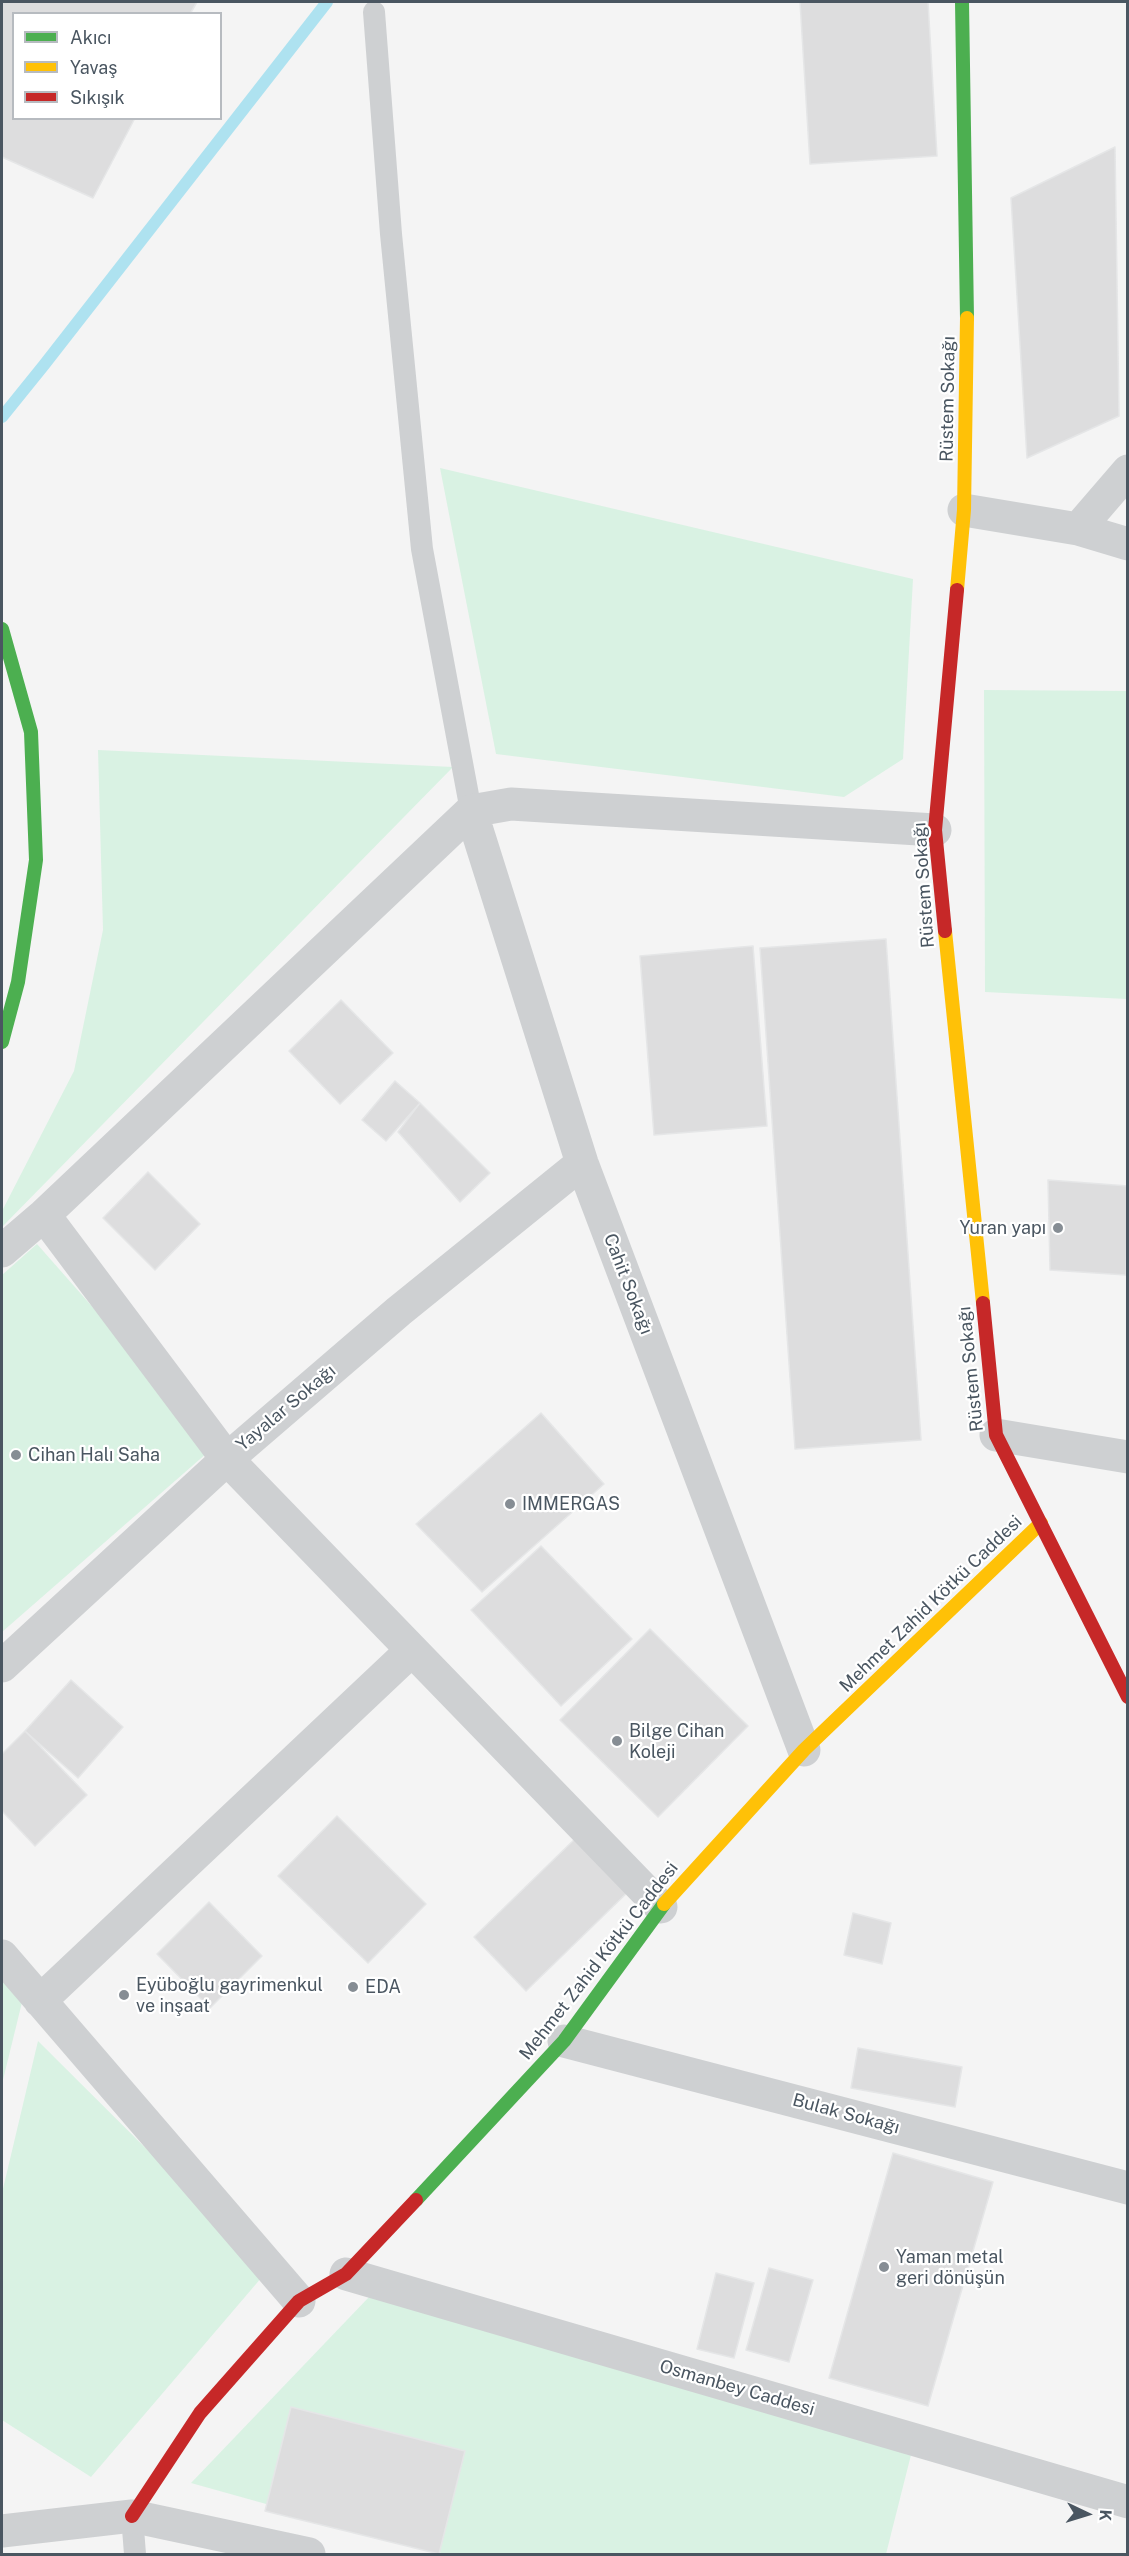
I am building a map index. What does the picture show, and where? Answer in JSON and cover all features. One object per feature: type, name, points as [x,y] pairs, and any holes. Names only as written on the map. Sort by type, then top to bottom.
[{"type":"main road","name":"Rüstem Sokağı","points":[[962,2],[968,271],[964,510],[934,830],[996,1435],[1128,1697]]},
{"type":"main road","points":[[2,629],[31,732],[36,860],[18,982],[2,1042]]},
{"type":"main road","name":"Mehmet Zahid Kötkü Caddesi","points":[[132,2516],[200,2413],[299,2301],[346,2274],[564,2041],[661,1907],[804,1750],[1041,1523]]},
{"type":"street","points":[[1078,529],[1128,471]]},
{"type":"street","points":[[964,510],[1078,529],[1128,544]]},
{"type":"street","points":[[2,1251],[44,1215],[471,811],[511,804],[934,830]]},
{"type":"street","name":"Cahit Sokağı","points":[[471,811],[582,1163],[804,1750]]},
{"type":"street","name":"Yayalar Sokağı","points":[[2,1666],[227,1458],[399,1311],[582,1163]]},
{"type":"street","points":[[44,1215],[227,1458],[661,1907]]},
{"type":"street","points":[[996,1435],[1128,1457]]},
{"type":"street","points":[[40,2001],[412,1650]]},
{"type":"street","points":[[2,1956],[299,2301]]},
{"type":"street","name":"Bulak Sokağı","points":[[564,2041],[1128,2188]]},
{"type":"street","name":"Osmanbey Caddesi","points":[[346,2274],[1128,2502]]},
{"type":"street","points":[[2,2531],[132,2516],[309,2554]]},
{"type":"lane","points":[[374,12],[391,234],[422,549],[471,811]]},
{"type":"lane","points":[[132,2516],[135,2554]]},
{"type":"green space","points":[[440,468],[913,579],[903,759],[844,797],[496,754]]},
{"type":"green space","points":[[984,690],[1127,691],[1127,999],[985,992]]},
{"type":"green space","points":[[98,750],[453,767],[2,1227],[2,1211],[74,1071],[103,930]]},
{"type":"green space","points":[[37,1244],[215,1446],[2,1632],[2,1275]]},
{"type":"green space","points":[[2,1963],[25,1990],[2,2084]]},
{"type":"green space","points":[[38,2041],[268,2270],[91,2477],[2,2420],[2,2193]]},
{"type":"green space","points":[[369,2297],[915,2439],[886,2554],[445,2554],[191,2483]]},
{"type":"building","points":[[2,2],[197,2],[191,12],[12,12],[12,120],[134,120],[93,198],[2,157]]},
{"type":"building","points":[[800,2],[928,2],[937,156],[810,164]]},
{"type":"building","points":[[1115,147],[1119,416],[1027,458],[1011,198]]},
{"type":"building","points":[[886,939],[921,1440],[795,1449],[760,948]]},
{"type":"building","points":[[753,946],[767,1126],[654,1135],[640,956]]},
{"type":"building","points":[[341,1000],[393,1053],[340,1104],[289,1051]]},
{"type":"building","points":[[395,1081],[420,1103],[386,1141],[362,1120]]},
{"type":"building","points":[[420,1103],[490,1173],[460,1202],[398,1132]]},
{"type":"building","points":[[148,1172],[200,1224],[155,1270],[103,1218]]},
{"type":"building","points":[[1048,1180],[1128,1186],[1126,1275],[1050,1270]]},
{"type":"building","name":"IMMERGAS","points":[[541,1413],[604,1484],[482,1592],[416,1524]]},
{"type":"building","points":[[541,1546],[632,1639],[561,1706],[471,1610]]},
{"type":"building","points":[[650,1629],[748,1726],[658,1817],[560,1720]]},
{"type":"building","points":[[71,1680],[123,1727],[78,1778],[25,1731]]},
{"type":"building","points":[[25,1731],[87,1795],[35,1846],[2,1811],[2,1754]]},
{"type":"building","points":[[337,1816],[426,1904],[368,1963],[278,1876]]},
{"type":"building","points":[[581,1833],[633,1887],[526,1991],[474,1937]]},
{"type":"building","points":[[209,1902],[262,1956],[210,2008],[157,1954]]},
{"type":"building","points":[[853,1913],[891,1923],[882,1964],[844,1955]]},
{"type":"building","points":[[858,2048],[962,2067],[955,2107],[851,2088]]},
{"type":"building","points":[[893,2153],[993,2182],[928,2406],[829,2378]]},
{"type":"building","points":[[769,2268],[813,2280],[789,2362],[746,2350]]},
{"type":"building","points":[[716,2273],[754,2283],[734,2358],[697,2349]]},
{"type":"building","points":[[291,2407],[465,2451],[439,2554],[265,2511]]},
{"type":"waterway","points":[[2,417],[327,2]]},
{"type":"traffic: fast","points":[[962,2],[967,318]]},
{"type":"traffic: fast","points":[[2,629],[31,732],[36,860],[18,982],[2,1042]]},
{"type":"traffic: fast","points":[[416,2200],[564,2041],[664,1904]]},
{"type":"traffic: slow","points":[[957,590],[964,510],[967,318]]},
{"type":"traffic: slow","points":[[945,931],[983,1303]]},
{"type":"traffic: slow","points":[[664,1904],[804,1750],[1041,1523]]},
{"type":"traffic: jam","points":[[945,931],[935,830],[957,590]]},
{"type":"traffic: jam","points":[[983,1303],[996,1435],[1128,1697]]},
{"type":"traffic: jam","points":[[132,2516],[200,2413],[299,2301],[346,2274],[416,2200]]},
{"type":"place","name":"Yuran yapı","points":[[1058,1228]]},
{"type":"place","name":"Cihan Halı Saha","points":[[16,1455]]},
{"type":"place","name":"IMMERGAS","points":[[510,1504]]},
{"type":"place","name":"Bilge Cihan Koleji","points":[[617,1741]]},
{"type":"place","name":"EDA","points":[[353,1987]]},
{"type":"place","name":"Eyüboğlu gayrimenkul ve inşaat","points":[[124,1995]]},
{"type":"place","name":"Yaman metal geri dönüşün","points":[[884,2267]]}]
